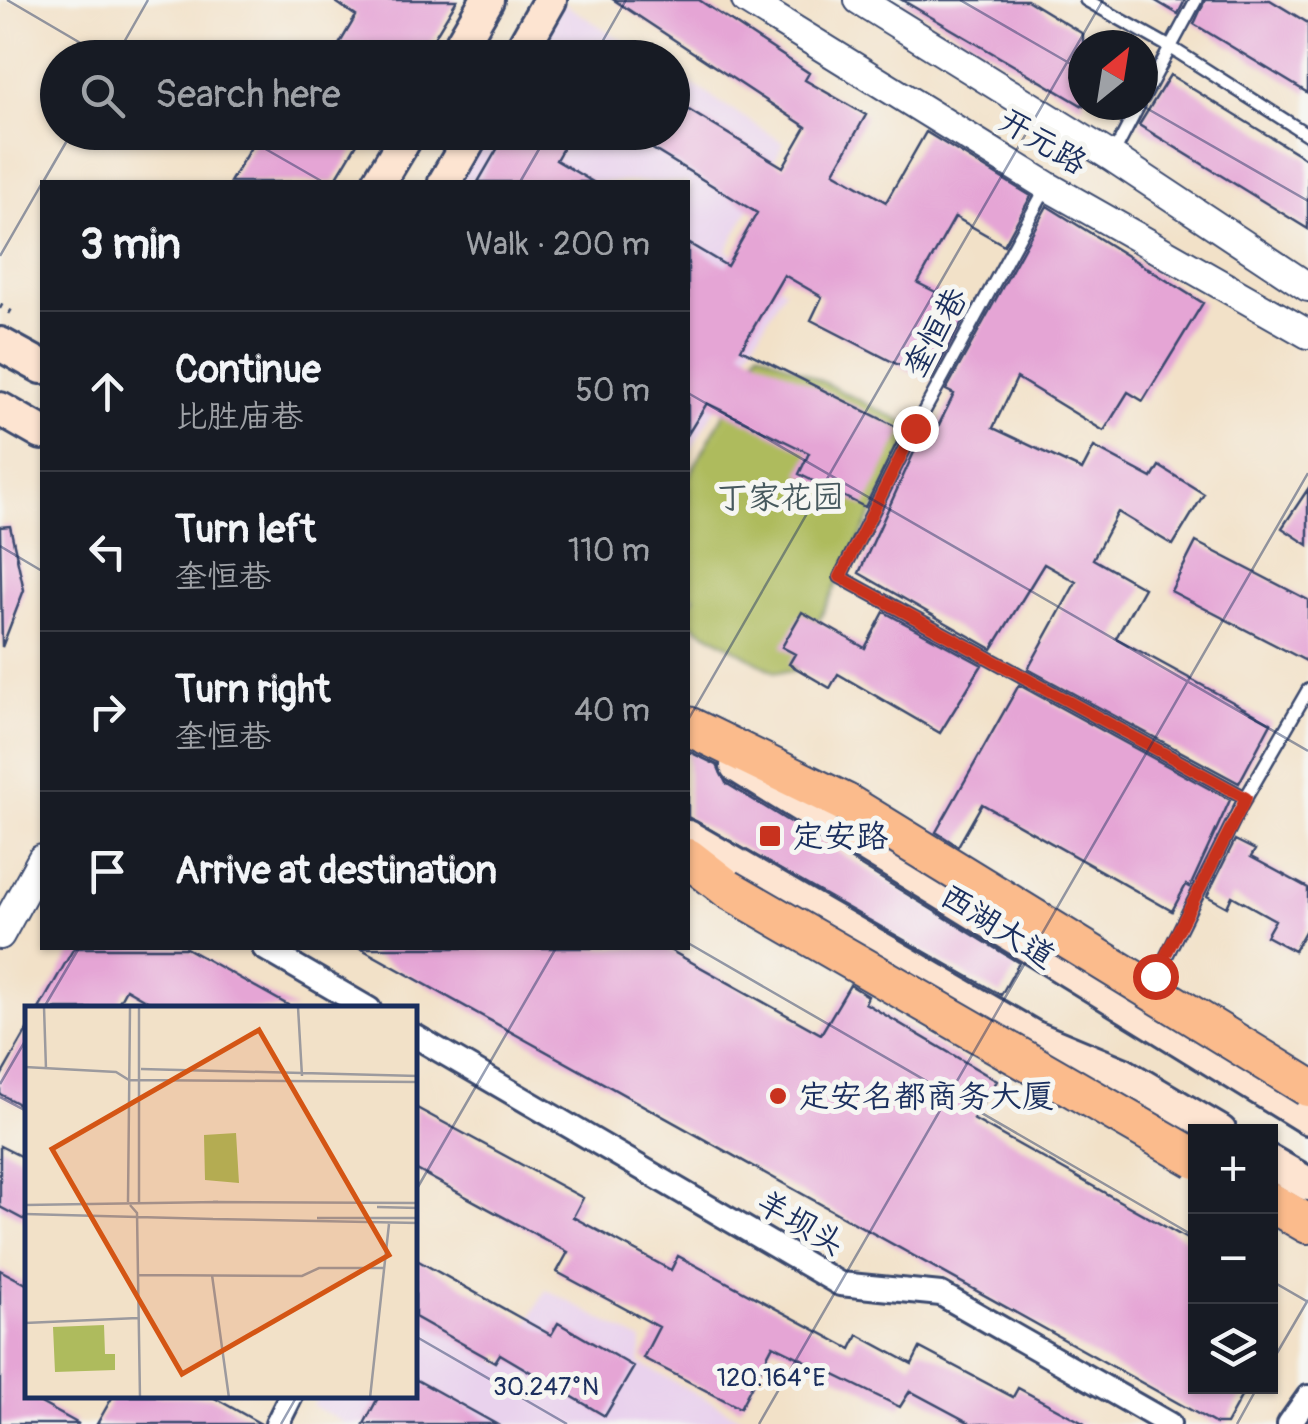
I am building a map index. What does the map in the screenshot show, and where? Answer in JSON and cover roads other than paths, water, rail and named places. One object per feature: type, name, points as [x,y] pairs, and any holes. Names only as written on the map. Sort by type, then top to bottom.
[{"type":"highway","points":[[690,727],[846,803],[1308,1087]]},
{"type":"highway","points":[[690,860],[728,888],[1188,1154]]},
{"type":"highway","points":[[1278,1207],[1308,1224]]},
{"type":"main road","points":[[464,40],[487,0]]},
{"type":"main road","points":[[527,40],[550,0]]},
{"type":"main road","points":[[381,180],[399,150]]},
{"type":"main road","points":[[447,180],[464,150]]},
{"type":"main road","points":[[0,344],[40,366]]},
{"type":"main road","points":[[0,409],[40,432]]},
{"type":"main road","name":"西湖大道","points":[[690,736],[1308,1118]]},
{"type":"main road","points":[[690,838],[1033,1037],[1122,1074],[1206,1124]]},
{"type":"main road","points":[[1278,1167],[1308,1184]]},
{"type":"street","name":"开元路","points":[[746,0],[1047,186],[1308,334]]},
{"type":"street","name":"开元路","points":[[859,0],[1112,157],[1308,288]]},
{"type":"street","points":[[0,934],[40,864]]},
{"type":"street","points":[[267,950],[364,1006]]},
{"type":"street","name":"羊坝头","points":[[418,1038],[840,1284],[941,1294],[1169,1424]]},
{"type":"street","points":[[1288,1424],[1308,1397]]},
{"type":"street","points":[[277,1424],[290,1399]]},
{"type":"lane","points":[[1086,0],[1170,47],[1308,135]]},
{"type":"lane","points":[[1158,70],[1196,0]]},
{"type":"lane","points":[[1112,157],[1132,120]]},
{"type":"lane","name":"奎恒巷","points":[[1047,186],[915,428],[840,577],[1246,798]]},
{"type":"lane","points":[[1142,1015],[1155,976],[1246,798],[1308,690]]},
{"type":"place","name":"定安路","points":[[770,836]]},
{"type":"place","name":"定安名都商务大厦","points":[[778,1096]]},
{"type":"park label","name":"丁家花园","points":[[780,497]]}]
